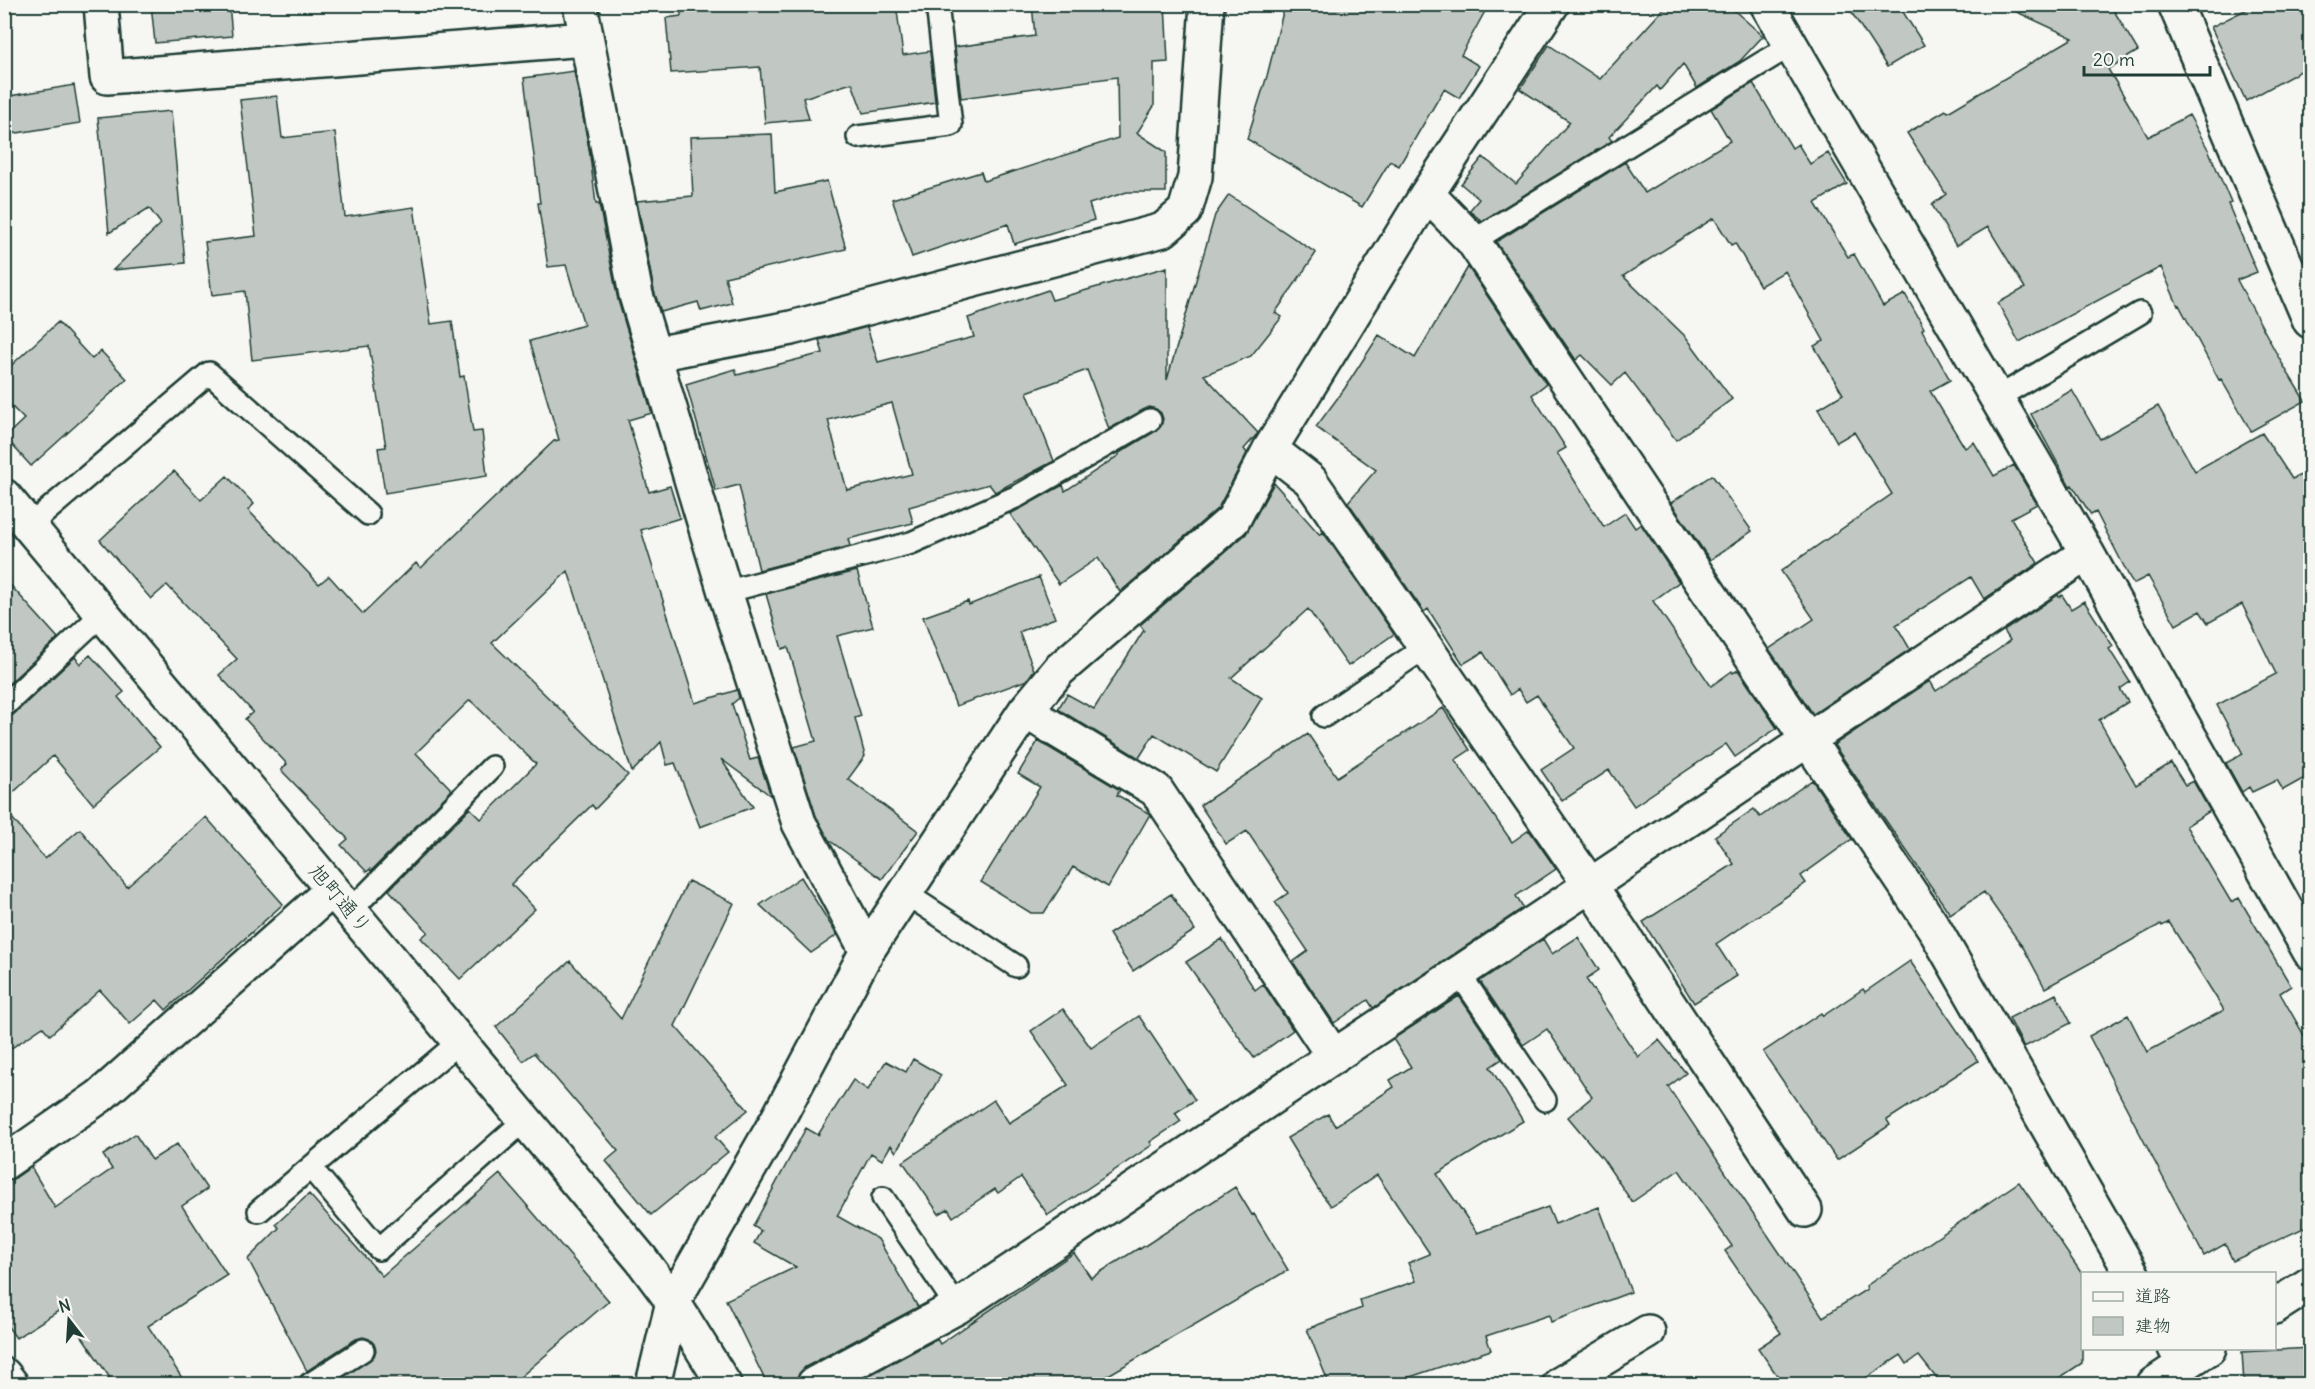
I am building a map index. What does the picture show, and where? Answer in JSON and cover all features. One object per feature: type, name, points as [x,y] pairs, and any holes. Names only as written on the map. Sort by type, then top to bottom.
[{"type":"street","points":[[101,4],[107,77],[585,39]]},
{"type":"street","points":[[579,4],[636,295],[725,591],[799,823],[867,951]]},
{"type":"street","points":[[655,354],[791,328],[1163,230],[1185,212],[1195,177],[1207,4]]},
{"type":"street","points":[[653,1384],[673,1302],[780,1115],[867,951],[1025,711],[1059,670],[1233,520],[1270,449],[1427,194],[1552,4]]},
{"type":"street","points":[[1767,4],[2086,553],[2310,952]]},
{"type":"street","points":[[2175,4],[2310,321]]},
{"type":"street","points":[[1427,194],[1473,241],[1934,928],[2131,1272]]},
{"type":"street","points":[[1270,449],[1310,480],[1590,885],[1805,1210]]},
{"type":"street","name":"旭町通り","points":[[4,496],[641,1259],[673,1302],[724,1384]]},
{"type":"street","points":[[814,1384],[957,1307],[2086,553]]},
{"type":"street","points":[[1025,711],[1156,790],[1334,1057]]},
{"type":"street","points":[[4,1163],[100,1096],[341,900]]},
{"type":"street","points":[[2276,1306],[2310,1284]]},
{"type":"street","points":[[1560,1384],[1648,1332]]},
{"type":"street","points":[[2154,1384],[2189,1354]]},
{"type":"street","points":[[4,1375],[11,1384]]},
{"type":"lane","points":[[858,136],[951,125],[937,4]]},
{"type":"lane","points":[[1473,241],[1791,45]]},
{"type":"lane","points":[[1997,399],[2140,313]]},
{"type":"lane","points":[[29,526],[209,373],[368,514]]},
{"type":"lane","points":[[725,591],[910,543],[1018,496],[1150,420]]},
{"type":"lane","points":[[4,706],[102,614]]},
{"type":"lane","points":[[1324,716],[1426,647]]},
{"type":"lane","points":[[341,900],[492,767]]},
{"type":"lane","points":[[905,893],[1016,966]]},
{"type":"lane","points":[[1459,973],[1545,1100]]},
{"type":"lane","points":[[259,1211],[459,1042]]},
{"type":"lane","points":[[311,1168],[379,1249],[525,1120]]},
{"type":"lane","points":[[884,1198],[957,1307]]},
{"type":"lane","points":[[310,1384],[363,1350]]},
{"type":"building","points":[[151,4],[229,4],[232,36],[155,43]]},
{"type":"building","points":[[681,4],[896,4],[903,55],[930,51],[935,102],[863,113],[852,83],[803,98],[809,119],[765,123],[760,67],[671,73],[666,18],[681,16]]},
{"type":"building","points":[[1032,4],[1165,4],[1168,62],[1154,63],[1154,106],[1137,133],[1166,152],[1166,192],[1127,192],[1089,204],[1094,220],[1014,244],[1008,224],[912,257],[892,199],[981,172],[984,181],[1118,138],[1117,77],[961,98],[955,47],[1035,36]]},
{"type":"building","points":[[1285,4],[1489,4],[1461,55],[1479,66],[1459,98],[1444,89],[1399,166],[1390,161],[1362,207],[1247,139],[1267,76]]},
{"type":"building","points":[[1668,4],[1727,4],[1763,36],[1740,61],[1697,88],[1683,64],[1660,90],[1657,86],[1609,137],[1612,141],[1482,221],[1469,211],[1479,199],[1461,184],[1483,157],[1516,184],[1570,122],[1520,89],[1549,45],[1600,79]]},
{"type":"building","points":[[1846,4],[1898,4],[1924,45],[1887,67]]},
{"type":"building","points":[[2000,4],[2110,4],[2138,51],[2108,69],[2148,137],[2189,115],[2209,151],[2231,203],[2228,204],[2257,272],[2237,280],[2305,401],[2251,431],[2221,379],[2219,380],[2178,306],[2161,267],[2019,342],[1998,303],[2025,288],[1988,227],[1956,246],[1932,205],[1946,194],[1907,133],[1946,110],[1948,112],[2073,38]]},
{"type":"building","points":[[2257,4],[2310,4],[2310,66],[2246,101],[2211,27]]},
{"type":"building","points":[[574,71],[589,148],[596,204],[599,204],[618,300],[652,413],[628,420],[649,492],[670,486],[680,518],[641,530],[695,703],[737,690],[739,698],[732,704],[750,760],[758,758],[771,796],[721,759],[753,807],[700,827],[675,763],[667,765],[661,742],[632,772],[568,571],[492,643],[628,775],[595,809],[592,805],[511,884],[535,909],[460,979],[421,938],[428,932],[389,890],[470,808],[481,819],[536,764],[470,700],[416,753],[452,790],[371,871],[370,869],[367,872],[341,845],[348,839],[281,770],[287,764],[245,719],[253,712],[219,675],[237,659],[167,585],[151,599],[100,540],[174,471],[201,500],[227,476],[254,504],[248,510],[319,584],[329,576],[363,614],[416,563],[421,568],[554,441],[559,440],[530,341],[584,325],[566,265],[548,267],[538,203],[540,203],[524,78]]},
{"type":"building","points":[[1753,83],[1792,148],[1798,144],[1810,164],[1828,153],[1847,184],[1815,203],[1848,257],[1854,254],[1883,306],[1905,294],[1950,380],[1930,391],[1965,448],[1974,442],[1994,476],[2014,465],[2037,504],[2011,518],[2038,563],[1984,599],[1971,577],[1896,625],[1910,649],[1813,714],[1769,649],[1814,619],[1781,571],[1892,494],[1854,432],[1837,442],[1818,409],[1843,394],[1814,346],[1824,341],[1785,271],[1760,286],[1735,243],[1731,245],[1714,218],[1623,276],[1686,337],[1732,399],[1676,440],[1625,373],[1612,385],[1582,355],[1576,360],[1496,242],[1625,162],[1645,193],[1730,141],[1711,109]]},
{"type":"building","points":[[74,85],[80,123],[4,135],[4,97]]},
{"type":"building","points":[[277,96],[282,138],[335,132],[345,217],[414,207],[431,324],[452,321],[460,377],[464,376],[473,432],[482,431],[487,476],[385,493],[378,448],[386,447],[369,346],[252,360],[245,291],[212,295],[205,242],[256,236],[240,100]]},
{"type":"building","points":[[171,111],[185,263],[113,270],[161,224],[149,208],[109,233],[98,118]]},
{"type":"building","points":[[772,134],[775,192],[827,181],[846,249],[725,277],[732,303],[701,311],[698,302],[661,312],[654,291],[637,201],[693,196],[690,137]]},
{"type":"building","points":[[1229,195],[1316,253],[1275,313],[1282,317],[1251,356],[1204,375],[1258,433],[1244,449],[1247,453],[1218,508],[1120,592],[1098,558],[1059,584],[1010,514],[1063,485],[1065,491],[1161,426],[1163,419],[1161,413],[1149,407],[1109,429],[1087,370],[1027,392],[1054,461],[995,492],[989,484],[909,507],[913,523],[848,539],[850,546],[759,570],[739,485],[716,491],[686,384],[735,369],[737,375],[823,353],[819,340],[867,327],[878,362],[974,337],[968,318],[1048,290],[1052,300],[1167,267],[1167,380],[1215,215]],"holes":[[[892,403],[912,474],[847,490],[828,420]]]},
{"type":"building","points":[[1468,267],[1546,384],[1532,395],[1566,448],[1557,453],[1604,527],[1625,513],[1635,528],[1641,524],[1679,582],[1653,601],[1711,686],[1732,671],[1733,673],[1738,670],[1777,728],[1735,757],[1726,744],[1634,806],[1609,770],[1562,801],[1541,770],[1574,748],[1537,695],[1526,702],[1518,689],[1510,695],[1483,652],[1463,664],[1428,609],[1424,612],[1348,502],[1376,470],[1316,427],[1345,388],[1379,335],[1415,358]]},
{"type":"building","points":[[58,322],[92,359],[101,351],[127,379],[31,466],[5,437],[24,419],[4,399],[4,372]]},
{"type":"building","points":[[2072,390],[2100,439],[2158,406],[2195,471],[2262,433],[2292,479],[2310,471],[2310,775],[2283,790],[2277,780],[2252,792],[2249,787],[2242,792],[2226,763],[2243,754],[2217,705],[2276,674],[2242,604],[2208,623],[2200,611],[2176,625],[2148,576],[2133,584],[2096,512],[2091,515],[2072,485],[2070,486],[2031,414]]},
{"type":"building","points":[[1712,475],[1752,531],[1710,560],[1671,503]]},
{"type":"building","points":[[1274,483],[1320,535],[1323,532],[1394,634],[1348,666],[1308,609],[1231,678],[1262,698],[1216,772],[1154,734],[1139,758],[1058,709],[1067,694],[1094,709],[1144,630],[1140,625],[1246,534]]},
{"type":"building","points":[[857,571],[873,627],[837,636],[861,716],[855,718],[865,756],[848,779],[918,831],[882,879],[829,840],[816,816],[794,747],[816,741],[788,647],[782,649],[766,594]]},
{"type":"building","points":[[1039,577],[1055,618],[1019,632],[1034,670],[1027,680],[956,706],[923,617],[968,601],[969,605]]},
{"type":"building","points":[[4,578],[58,638],[4,688]]},
{"type":"building","points":[[2058,595],[2059,597],[2062,595],[2071,609],[2084,601],[2113,646],[2109,649],[2130,682],[2120,689],[2128,702],[2099,720],[2136,785],[2171,763],[2185,785],[2193,781],[2210,811],[2186,826],[2231,902],[2239,898],[2291,986],[2280,993],[2310,1046],[2310,1225],[2233,1261],[2225,1244],[2204,1256],[2089,1036],[2128,1015],[2147,1052],[2224,1010],[2169,922],[2162,926],[2161,924],[2045,988],[2024,949],[1984,892],[1950,914],[1834,745],[1930,681],[1936,691],[1999,649],[2010,640],[2004,631]]},
{"type":"building","points":[[90,655],[124,692],[118,697],[160,747],[93,804],[53,756],[4,801],[4,718],[13,715],[75,657],[80,664]]},
{"type":"building","points":[[1443,708],[1470,750],[1455,760],[1512,842],[1529,830],[1556,869],[1516,896],[1523,908],[1373,1008],[1368,1000],[1334,1023],[1293,962],[1308,951],[1275,902],[1288,893],[1247,831],[1226,844],[1200,805],[1308,734],[1337,777]]},
{"type":"building","points":[[1038,741],[1120,790],[1117,795],[1150,814],[1108,887],[1073,867],[1044,913],[1031,913],[981,882],[1040,787],[1018,774]]},
{"type":"building","points":[[1812,780],[1852,839],[1801,876],[1806,883],[1716,944],[1737,976],[1694,1003],[1643,922],[1734,864],[1715,836],[1754,809],[1760,817]]},
{"type":"building","points":[[4,808],[45,859],[80,829],[127,887],[206,817],[283,904],[166,1010],[157,1000],[130,1024],[100,990],[50,1035],[43,1027],[4,1053]]},
{"type":"building","points":[[801,877],[837,935],[811,953],[760,905]]},
{"type":"building","points":[[688,881],[734,903],[675,1026],[748,1110],[715,1137],[728,1152],[651,1215],[606,1161],[618,1151],[534,1053],[523,1061],[496,1027],[570,961],[621,1019]]},
{"type":"building","points":[[1171,894],[1195,930],[1133,971],[1109,934]]},
{"type":"building","points":[[1578,937],[1599,970],[1586,979],[1638,1057],[1659,1040],[1686,1073],[1668,1087],[1823,1317],[1867,1289],[1866,1286],[2019,1182],[2081,1273],[2082,1363],[2050,1384],[1941,1384],[1919,1356],[1907,1364],[1901,1355],[1857,1384],[1783,1384],[1758,1348],[1781,1333],[1725,1251],[1732,1246],[1679,1170],[1632,1202],[1603,1159],[1568,1117],[1592,1097],[1547,1029],[1523,1045],[1480,981],[1543,939],[1552,954]]},
{"type":"building","points":[[1222,939],[1255,990],[1263,984],[1293,1030],[1254,1058],[1186,962]]},
{"type":"building","points":[[1910,961],[1978,1061],[1887,1120],[1890,1125],[1837,1160],[1763,1052],[1821,1013],[1823,1016],[1863,989],[1865,992]]},
{"type":"building","points":[[2056,994],[2071,1023],[2024,1047],[2009,1018]]},
{"type":"building","points":[[1459,996],[1502,1059],[1490,1067],[1523,1121],[1437,1174],[1477,1233],[1548,1207],[1555,1224],[1599,1207],[1631,1292],[1551,1322],[1549,1315],[1486,1336],[1491,1350],[1389,1384],[1329,1384],[1307,1329],[1362,1308],[1360,1300],[1416,1281],[1408,1263],[1430,1254],[1377,1175],[1331,1206],[1287,1138],[1328,1114],[1335,1126],[1394,1087],[1390,1080],[1411,1067],[1393,1039]]},
{"type":"building","points":[[1063,1009],[1091,1048],[1139,1016],[1195,1100],[1175,1113],[1181,1121],[1150,1142],[1152,1145],[1048,1215],[1021,1177],[998,1193],[995,1189],[953,1217],[948,1209],[939,1214],[903,1162],[994,1100],[1009,1123],[1068,1085],[1031,1031]]},
{"type":"building","points":[[913,1059],[941,1075],[896,1152],[891,1145],[882,1160],[871,1153],[837,1216],[878,1239],[918,1307],[805,1367],[798,1375],[795,1384],[767,1384],[726,1300],[796,1267],[754,1243],[761,1231],[753,1226],[806,1128],[818,1135],[853,1080],[868,1090],[886,1061],[906,1072]]},
{"type":"building","points":[[135,1134],[152,1160],[177,1144],[207,1189],[182,1206],[227,1275],[148,1326],[186,1384],[114,1384],[63,1308],[16,1338],[4,1321],[4,1182],[15,1178],[31,1167],[55,1208],[112,1169],[103,1155]]},
{"type":"building","points":[[500,1174],[609,1301],[512,1384],[333,1384],[374,1356],[376,1350],[374,1344],[363,1337],[356,1339],[307,1371],[248,1259],[279,1228],[276,1224],[309,1194],[382,1276]]},
{"type":"building","points":[[1235,1187],[1288,1270],[1093,1384],[853,1384],[937,1339],[940,1344],[1074,1253],[1091,1278]]},
{"type":"building","points":[[2310,1348],[2310,1384],[2244,1384],[2242,1352]]}]
